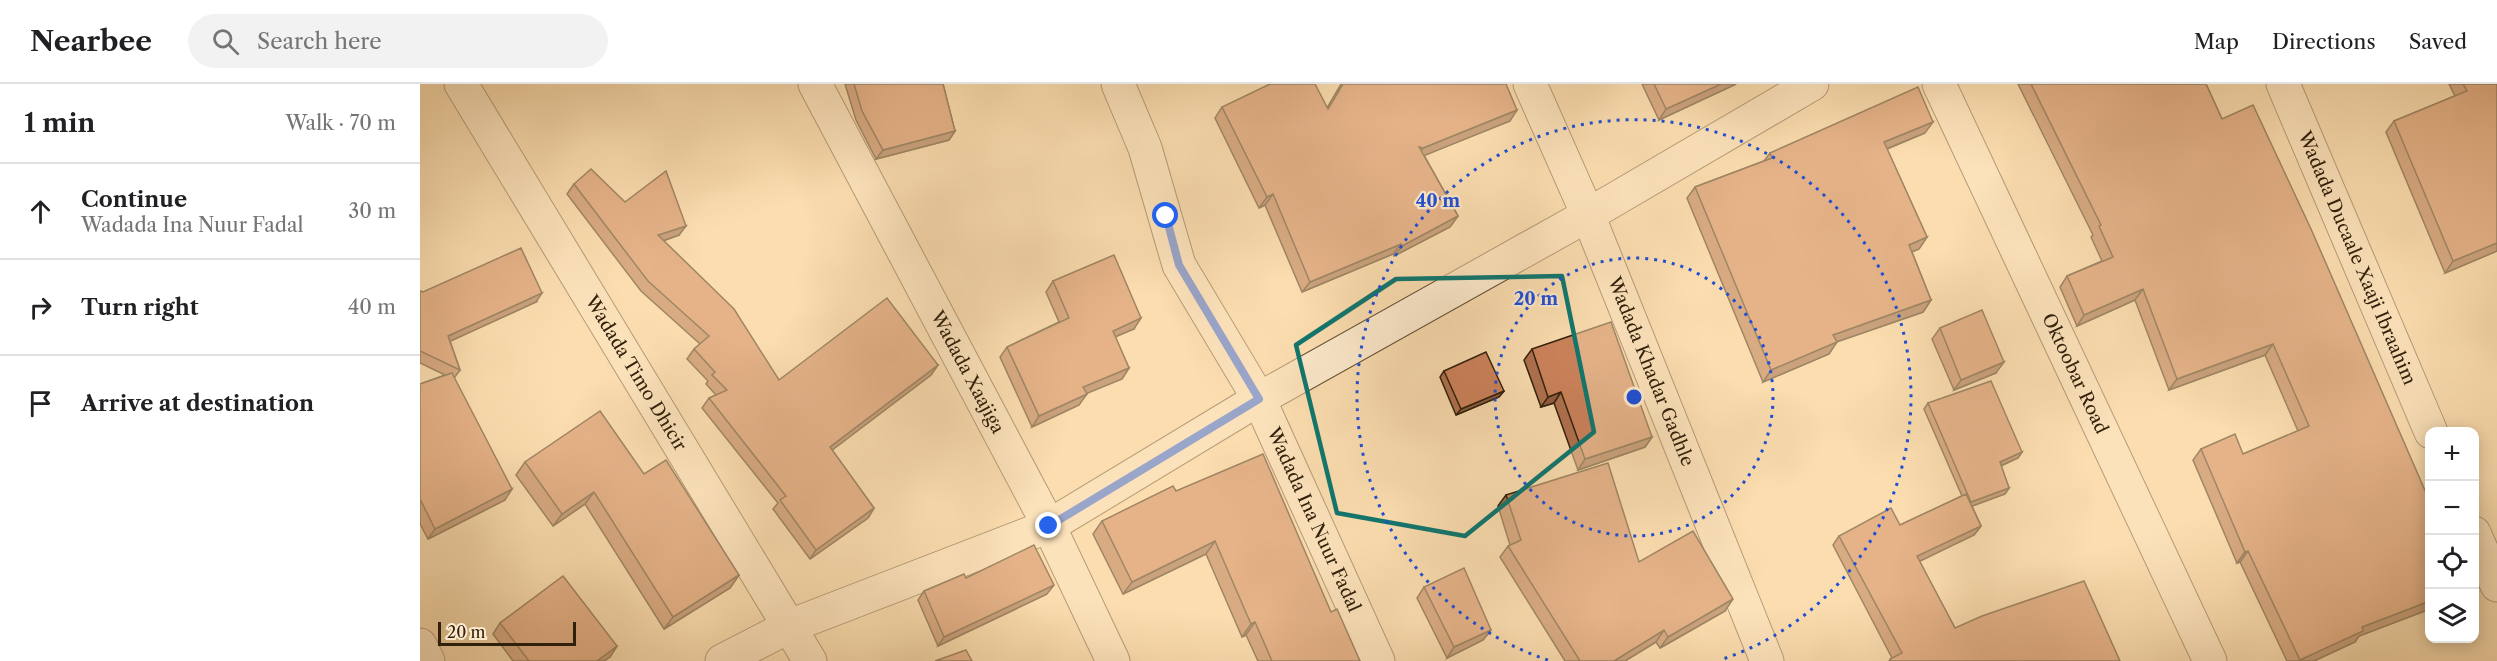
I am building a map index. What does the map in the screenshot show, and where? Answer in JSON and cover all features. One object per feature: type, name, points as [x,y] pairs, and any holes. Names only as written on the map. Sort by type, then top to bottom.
[{"type":"street","name":"Wadada Timo Dhicir","points":[[462,84],[810,661]]},
{"type":"street","name":"Wadada Xaajiga","points":[[815,84],[1049,526],[1113,661]]},
{"type":"street","name":"Wadada Ina Nuur Fadal","points":[[1118,84],[1145,148],[1179,265],[1259,399],[1378,661]]},
{"type":"street","name":"Wadada Khadar Gadhle","points":[[1530,84],[1588,215],[1767,661]]},
{"type":"street","points":[[722,661],[790,626],[1049,526],[1259,399],[1588,215],[1812,84]]},
{"type":"street","name":"Oktoobar Road","points":[[1939,84],[2210,661]]},
{"type":"street","name":"Wadada Ducaale Xaaji Ibraahim","points":[[2283,84],[2429,427]]},
{"type":"street","points":[[2476,535],[2497,585]]},
{"type":"street","points":[[420,645],[428,661]]},
{"type":"highlighted area","points":[[1562,276],[1594,432],[1465,536],[1337,513],[1296,345],[1396,279]]},
{"type":"building","points":[[854,84],[943,84],[955,131],[883,150],[862,111]]},
{"type":"building","points":[[1270,84],[1315,84],[1328,109],[1343,84],[1506,84],[1517,110],[1423,148],[1419,147],[1458,216],[1402,246],[1401,244],[1310,282],[1273,194],[1267,197],[1222,107]]},
{"type":"building","points":[[1654,84],[1721,84],[1666,109]]},
{"type":"building","points":[[2031,84],[2206,84],[2222,119],[2253,105],[2311,229],[2425,491],[2425,603],[2362,627],[2363,631],[2300,660],[2248,551],[2245,552],[2201,449],[2235,434],[2243,454],[2309,426],[2273,344],[2177,379],[2143,289],[2084,315],[2067,276],[2113,257],[2099,226],[2101,225]]},
{"type":"building","points":[[2463,84],[2497,84],[2497,243],[2453,261],[2394,121],[2467,91]]},
{"type":"building","points":[[1918,87],[1933,122],[1884,142],[1927,237],[1909,245],[1931,300],[1833,335],[1837,342],[1771,370],[1695,187],[1772,158],[1770,153]]},
{"type":"building","points":[[591,169],[625,202],[666,171],[686,226],[658,235],[734,309],[779,380],[887,298],[938,365],[830,447],[874,508],[816,550],[780,500],[786,496],[709,398],[727,390],[712,375],[715,372],[694,349],[709,336],[648,281],[574,184]]},
{"type":"building","points":[[521,248],[542,293],[448,336],[460,370],[420,351],[420,291],[423,292]]},
{"type":"building","points":[[1114,255],[1141,318],[1113,331],[1129,368],[1083,387],[1087,394],[1039,416],[1007,347],[1069,318],[1053,281]]},
{"type":"building","points":[[1982,310],[2004,362],[1961,380],[1940,328]]},
{"type":"building","points":[[1611,322],[1652,437],[1585,459],[1561,392],[1548,397],[1532,349]]},
{"type":"building","points":[[1486,352],[1504,391],[1461,409],[1444,371]]},
{"type":"building","points":[[452,373],[512,489],[435,529],[420,499],[420,384]]},
{"type":"building","points":[[1991,381],[2022,452],[2000,462],[2009,488],[1971,502],[1928,403]]},
{"type":"building","points":[[600,411],[644,474],[666,460],[739,575],[673,617],[594,492],[562,514],[525,462]]},
{"type":"building","points":[[1263,454],[1331,612],[1337,609],[1360,661],[1272,661],[1255,622],[1251,624],[1215,541],[1132,582],[1102,521],[1173,486],[1176,491]]},
{"type":"building","points":[[1608,463],[1639,562],[1693,531],[1733,599],[1668,637],[1664,630],[1614,661],[1580,661],[1508,546],[1521,540],[1506,495]]},
{"type":"building","points":[[1966,494],[1981,526],[1917,556],[1955,628],[1982,616],[2084,581],[2120,661],[1891,661],[1890,659],[1902,653],[1839,536],[1891,508],[1900,525]]},
{"type":"building","points":[[1034,545],[1054,585],[944,637],[924,591],[964,574],[966,578]]},
{"type":"building","points":[[1464,568],[1491,630],[1454,647],[1424,587]]},
{"type":"building","points":[[563,576],[617,646],[597,661],[529,661],[500,623]]},
{"type":"building","points":[[966,650],[972,661],[935,661]]},
{"type":"route","points":[[1049,526],[1259,399],[1179,265],[1166,216]]}]
